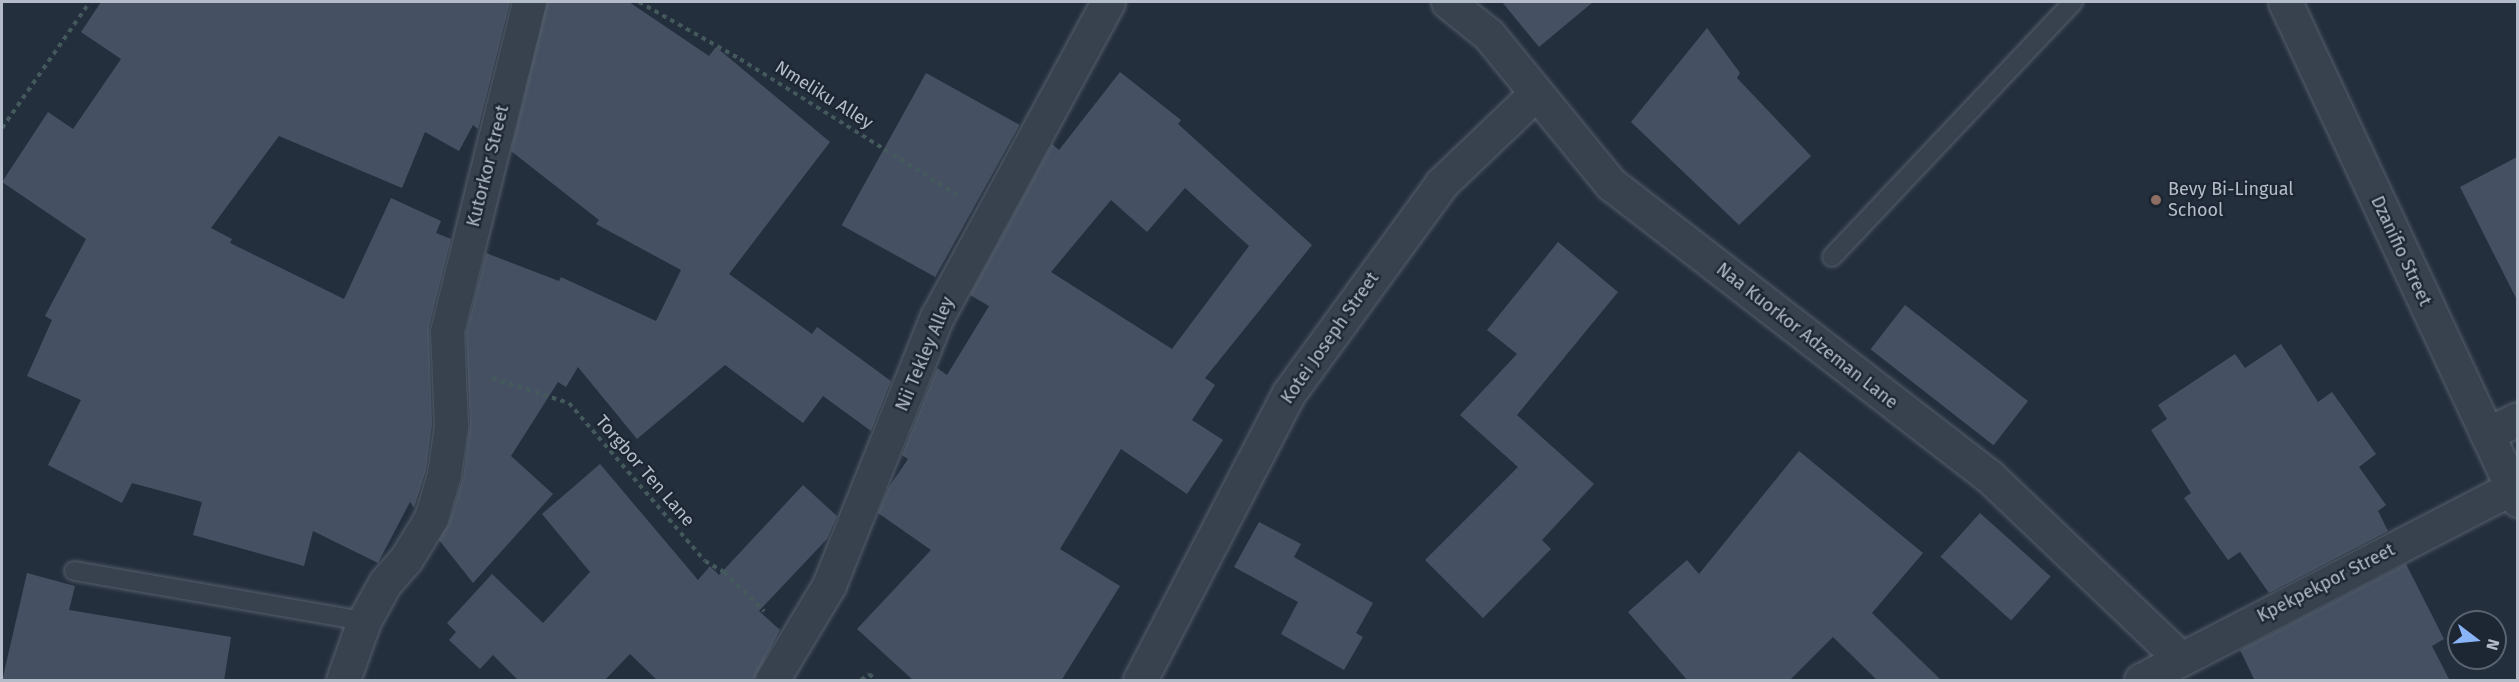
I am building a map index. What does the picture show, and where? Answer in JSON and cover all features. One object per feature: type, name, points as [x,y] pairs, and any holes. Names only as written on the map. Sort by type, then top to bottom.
[{"type":"street","name":"Kutorkor Street","points":[[343,681],[364,621],[385,583],[406,559],[431,518],[444,474],[451,426],[447,331],[530,2]]},
{"type":"street","name":"Nii Tekley Alley","points":[[772,681],[829,585],[886,450],[937,317],[1108,2]]},
{"type":"street","name":"Naa Kuorkor Adzeman Lane","points":[[1448,2],[1489,35],[1611,184],[1989,476],[2180,658]]},
{"type":"street","name":"Dzanifio Street","points":[[2285,2],[2515,494]]},
{"type":"street","name":"Kotei Joseph Street","points":[[1140,681],[1289,393],[1442,183],[1535,94]]},
{"type":"street","points":[[2487,434],[2517,419]]},
{"type":"street","name":"Kpekpekpor Street","points":[[2141,681],[2180,658],[2515,494]]},
{"type":"lane","points":[[1833,257],[2073,2]]},
{"type":"lane","points":[[74,572],[364,621]]},
{"type":"path","points":[[2,128],[90,2]]},
{"type":"path","name":"Nmeliku Alley","points":[[639,2],[740,59],[992,217]]},
{"type":"path","name":"Torgbor Ten Lane","points":[[448,364],[569,403],[705,561],[724,572],[795,640]]},
{"type":"path","points":[[861,681],[869,674],[876,681]]},
{"type":"building","points":[[101,2],[510,2],[478,129],[473,125],[459,151],[425,132],[402,188],[279,136],[211,228],[232,239],[230,243],[344,299],[391,198],[441,221],[436,233],[451,239],[429,327],[432,425],[426,470],[414,508],[410,502],[378,563],[313,531],[304,566],[193,535],[202,502],[132,483],[122,503],[48,465],[81,400],[27,376],[52,320],[45,316],[86,239],[2,182],[48,112],[73,129],[121,59],[81,32]]},
{"type":"building","points":[[547,2],[629,2],[709,56],[716,47],[830,142],[729,274],[812,334],[817,327],[891,381],[871,431],[823,396],[803,423],[725,365],[637,439],[578,367],[566,387],[558,382],[511,456],[553,494],[473,583],[439,540],[449,523],[463,477],[470,425],[466,333],[486,253],[559,281],[561,277],[656,321],[681,270],[596,224],[599,220],[511,151]]},
{"type":"building","points":[[1502,2],[1593,2],[1539,47]]},
{"type":"building","points":[[1707,28],[1740,73],[1737,78],[1811,156],[1739,225],[1631,122]]},
{"type":"building","points":[[1120,72],[1181,120],[1178,124],[1312,245],[1205,378],[1215,385],[1192,420],[1223,440],[1187,494],[1121,449],[1060,549],[1120,586],[1061,681],[914,681],[857,629],[931,550],[878,513],[889,487],[908,459],[902,455],[937,368],[947,375],[989,306],[970,295],[1052,144],[1059,150]],"holes":[[[1185,188],[1249,246],[1172,349],[1051,272],[1111,200],[1147,232]]]},
{"type":"building","points":[[926,73],[1020,125],[935,277],[842,225]]},
{"type":"building","points":[[2517,157],[2517,300],[2460,187]]},
{"type":"building","points":[[1558,242],[1618,292],[1517,415],[1594,484],[1542,540],[1551,549],[1483,618],[1425,560],[1518,467],[1460,415],[1517,354],[1487,330]]},
{"type":"building","points":[[1905,305],[2028,401],[1993,445],[1871,349]]},
{"type":"building","points":[[2281,344],[2318,402],[2332,392],[2376,454],[2359,467],[2386,505],[2378,511],[2388,531],[2269,593],[2240,552],[2228,560],[2184,498],[2191,493],[2151,430],[2167,419],[2158,405],[2235,354],[2245,368]]},
{"type":"building","points":[[1799,451],[1923,553],[1872,613],[1942,681],[1878,681],[1833,637],[1789,681],[1688,681],[1628,612],[1687,560],[1699,574]]},
{"type":"building","points":[[600,464],[698,580],[710,566],[719,575],[803,485],[837,516],[827,539],[759,611],[780,630],[753,681],[658,681],[630,654],[604,681],[519,681],[493,655],[480,669],[449,640],[456,632],[447,623],[492,574],[543,623],[590,572],[542,514]]},
{"type":"building","points":[[1980,513],[2051,577],[2011,620],[1941,557]]},
{"type":"building","points":[[1259,522],[1301,544],[1294,557],[1373,603],[1356,633],[1363,637],[1344,670],[1281,634],[1298,602],[1234,567]]},
{"type":"building","points":[[2406,564],[2444,639],[2432,646],[2450,681],[2255,681],[2240,650]]},
{"type":"building","points":[[27,573],[75,586],[69,610],[231,637],[224,681],[2,681]]},
{"type":"place","name":"Bevy Bi-Lingual School","points":[[2156,200]]}]
